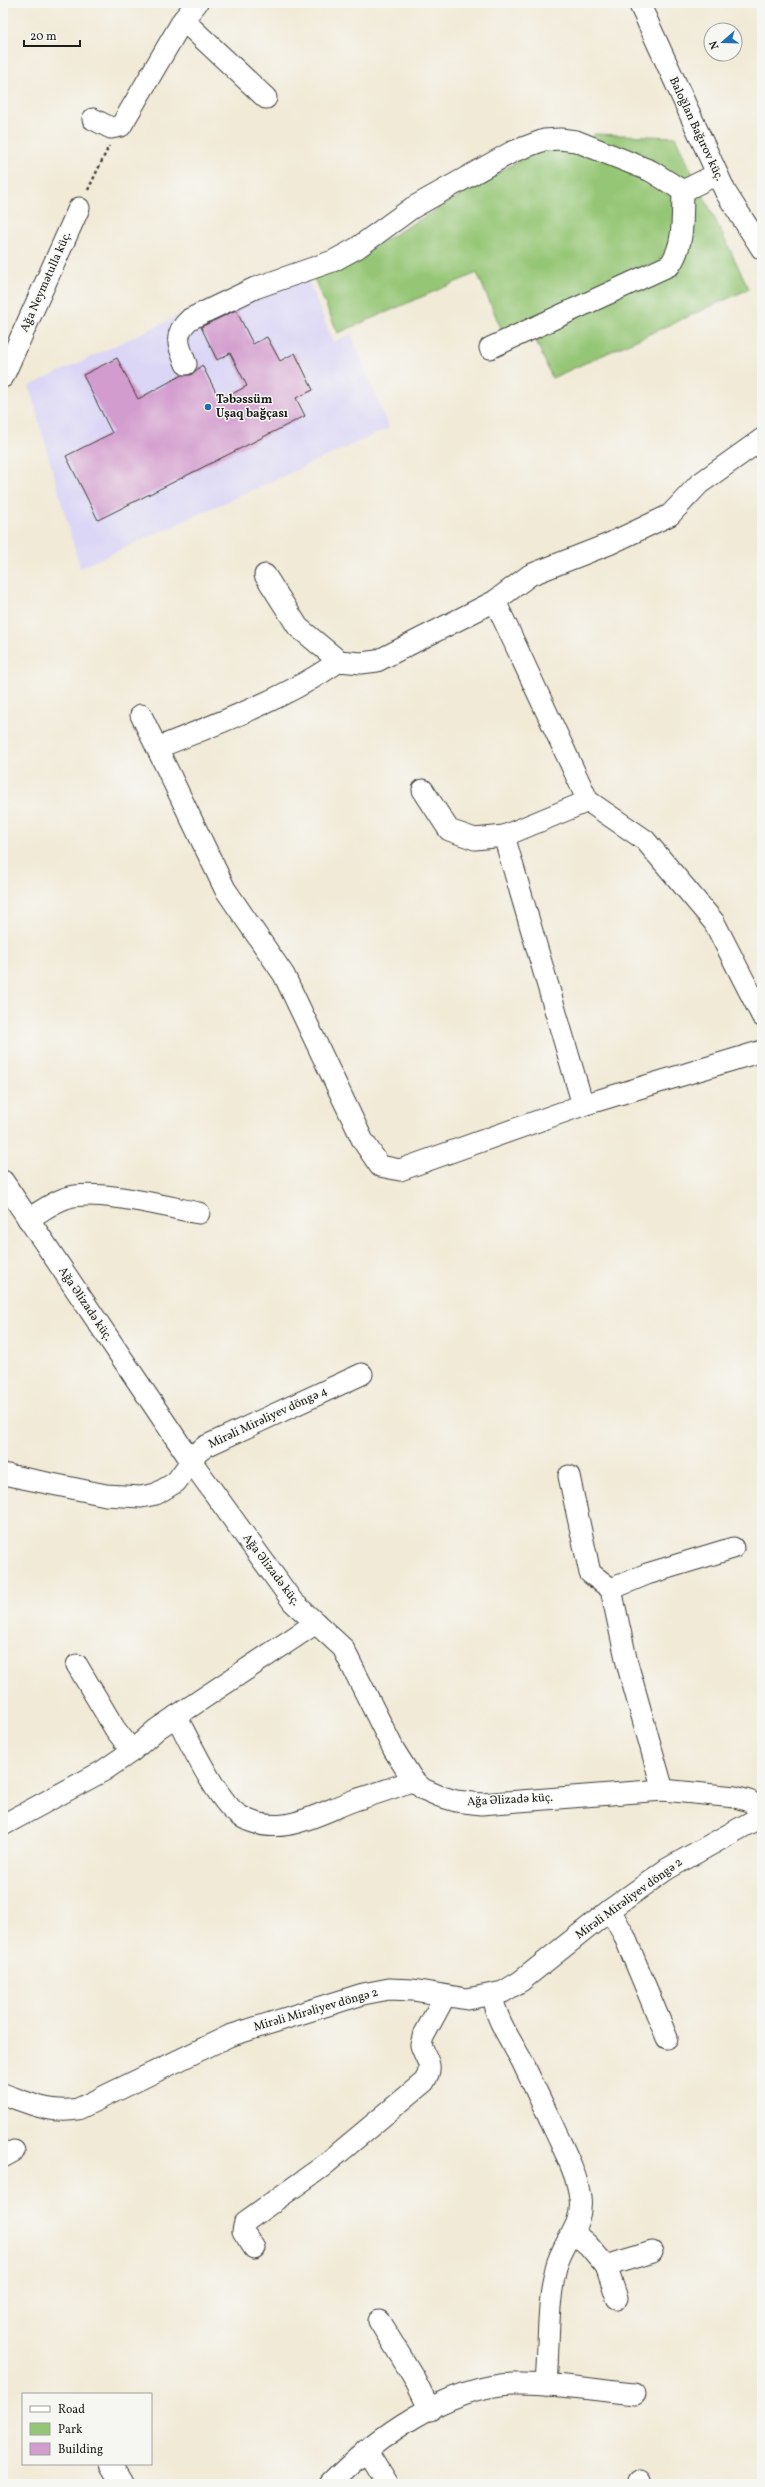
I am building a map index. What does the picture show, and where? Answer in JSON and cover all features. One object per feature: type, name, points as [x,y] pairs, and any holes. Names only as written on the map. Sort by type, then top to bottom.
[{"type":"street","points":[[93,119],[111,128],[121,126],[128,117],[184,20],[197,3]]},
{"type":"street","name":"Baloğlan Bağırov küç.","points":[[639,3],[717,174],[741,220],[762,250]]},
{"type":"street","points":[[184,20],[266,98]]},
{"type":"street","points":[[186,364],[179,347],[178,334],[183,325],[190,319],[255,288],[333,261],[357,248],[412,208],[530,144],[560,139],[576,141],[650,171],[683,191]]},
{"type":"street","points":[[683,191],[717,174]]},
{"type":"street","points":[[490,348],[660,271],[670,265],[677,255],[682,231],[683,191]]},
{"type":"street","name":"Ağa Neymətulla küç.","points":[[3,377],[79,208]]},
{"type":"street","points":[[265,575],[298,627],[340,661],[361,663],[377,661],[494,601],[530,575],[609,544],[670,515],[699,484],[762,439]]},
{"type":"street","points":[[494,601],[588,801],[646,840],[714,922],[762,1016]]},
{"type":"street","points":[[157,748],[206,728],[315,678],[340,661]]},
{"type":"street","points":[[141,715],[225,889],[284,975],[363,1141],[380,1166],[400,1170],[583,1105],[762,1051]]},
{"type":"street","points":[[423,790],[449,830],[475,839],[504,836],[588,801]]},
{"type":"street","points":[[504,836],[583,1105]]},
{"type":"street","name":"Ağa Əlizadə küç.","points":[[3,1181],[191,1461],[293,1602],[343,1648],[394,1750],[413,1780],[423,1789],[456,1802],[481,1804],[663,1790],[735,1797],[749,1801],[762,1810]]},
{"type":"street","points":[[28,1219],[65,1198],[80,1195],[99,1195],[200,1213]]},
{"type":"street","name":"Mirəli Mirəliyev döngə 4","points":[[3,1474],[106,1495],[141,1498],[156,1494],[176,1482],[198,1452],[218,1440],[362,1374]]},
{"type":"street","points":[[569,1476],[590,1573],[612,1589],[627,1663],[663,1790]]},
{"type":"street","points":[[612,1589],[646,1574],[733,1548]]},
{"type":"street","points":[[3,1825],[103,1771],[132,1751],[157,1729],[316,1623]]},
{"type":"street","points":[[77,1665],[115,1729],[132,1751]]},
{"type":"street","points":[[176,1716],[224,1800],[240,1816],[260,1823],[286,1826],[308,1820],[354,1801],[413,1780]]},
{"type":"street","name":"Mirəli Mirəliyev döngə 2","points":[[3,2094],[50,2110],[62,2112],[78,2109],[204,2046],[269,2022],[363,1994],[389,1990],[413,1990],[467,1999],[492,1996],[521,1981],[610,1910],[667,1869],[762,1816]]},
{"type":"street","points":[[610,1910],[624,1935],[667,2038]]},
{"type":"street","points":[[254,2248],[243,2231],[245,2222],[322,2167],[424,2082],[429,2074],[430,2064],[421,2045],[422,2037],[445,1996]]},
{"type":"street","points":[[492,1996],[496,2012],[504,2032],[521,2061],[576,2179],[581,2213],[574,2233],[556,2266],[553,2284],[546,2386]]},
{"type":"street","points":[[574,2233],[588,2245],[606,2266],[617,2298]]},
{"type":"street","points":[[606,2266],[652,2252]]},
{"type":"street","points":[[380,2321],[413,2376],[430,2410]]},
{"type":"street","points":[[330,2484],[366,2450],[430,2410],[456,2397],[487,2387],[513,2384],[635,2394]]},
{"type":"street","points":[[366,2450],[387,2484]]},
{"type":"street","points":[[111,2465],[122,2484]]},
{"type":"path","points":[[79,208],[108,150],[111,128]]},
{"type":"shaded area","name":"Təbəssüm Uşaq bağçası","points":[[301,263],[333,342],[351,334],[389,428],[80,568],[29,386],[251,282]]},
{"type":"green space","points":[[594,134],[675,137],[749,289],[552,378],[529,324],[504,335],[477,273],[338,333],[313,276],[353,259],[537,150],[554,148],[587,156]]},
{"type":"building","points":[[236,310],[253,344],[267,337],[280,361],[295,353],[313,390],[296,398],[305,416],[98,520],[66,456],[112,433],[83,375],[117,358],[138,399],[182,375],[191,375],[202,365],[220,400],[247,386],[230,353],[217,360],[201,327]]},
{"type":"place","name":"Təbəssüm Uşaq bağçası","points":[[208,407]]}]
